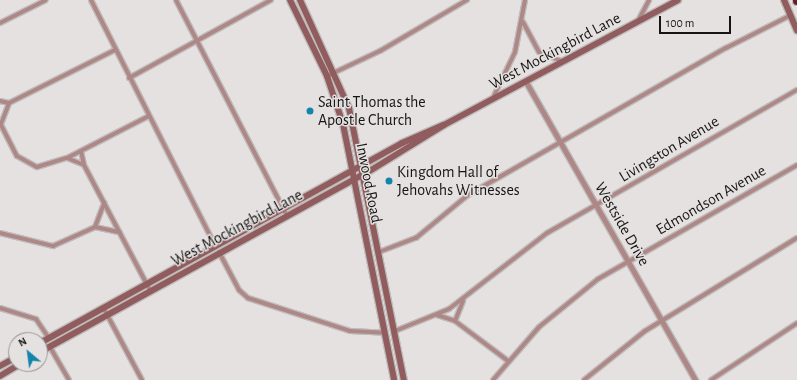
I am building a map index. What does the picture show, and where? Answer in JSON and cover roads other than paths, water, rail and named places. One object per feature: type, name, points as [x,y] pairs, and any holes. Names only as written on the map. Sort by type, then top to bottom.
[{"type":"main road","name":"Inwood Road","points":[[290,0],[327,76],[340,110],[354,169],[394,380]]},
{"type":"main road","name":"Inwood Road","points":[[300,0],[336,74],[349,108],[404,380]]},
{"type":"main road","name":"West Mockingbird Lane","points":[[50,347],[106,314],[363,175],[444,125],[678,0]]},
{"type":"main road","points":[[784,0],[797,30]]},
{"type":"main road","name":"West Mockingbird Lane","points":[[49,338],[361,165],[433,127],[444,125]]},
{"type":"main road","points":[[215,246],[219,252]]},
{"type":"main road","points":[[385,333],[395,331]]},
{"type":"main road","points":[[49,338],[50,347]]},
{"type":"street","points":[[0,23],[46,0]]},
{"type":"street","points":[[91,0],[148,116],[215,246]]},
{"type":"street","points":[[176,0],[287,216]]},
{"type":"street","points":[[129,78],[271,0]]},
{"type":"street","points":[[327,76],[336,74],[467,0]]},
{"type":"street","points":[[492,100],[512,63],[522,21],[525,0]]},
{"type":"street","points":[[638,22],[650,0]]},
{"type":"street","points":[[379,252],[416,238],[468,195],[562,144],[726,48],[791,15]]},
{"type":"street","points":[[522,21],[538,52],[564,62]]},
{"type":"street","points":[[0,101],[9,103],[115,50]]},
{"type":"street","name":"Westside Drive","points":[[526,82],[629,261],[695,380]]},
{"type":"street","name":"Livingston Avenue","points":[[395,331],[437,315],[465,299],[533,242],[797,90]]},
{"type":"street","points":[[9,103],[0,124],[17,156],[29,165],[47,165],[67,158],[148,116]]},
{"type":"street","points":[[81,151],[84,165],[150,290]]},
{"type":"street","points":[[67,158],[84,165]]},
{"type":"street","name":"Edmondson Avenue","points":[[493,380],[508,361],[563,305],[629,261],[797,164]]},
{"type":"street","points":[[94,227],[104,202]]},
{"type":"street","points":[[0,233],[53,246],[94,227],[119,232]]},
{"type":"street","points":[[584,380],[612,354],[662,320],[797,238]]},
{"type":"street","points":[[219,252],[239,290],[248,298],[350,331],[385,333]]},
{"type":"street","points":[[455,321],[465,299]]},
{"type":"street","points":[[103,307],[142,380]]},
{"type":"street","points":[[0,308],[36,319],[49,338]]},
{"type":"street","points":[[437,315],[455,321],[508,361]]},
{"type":"street","points":[[711,380],[797,323]]},
{"type":"street","points":[[50,347],[69,380]]},
{"type":"place","name":"Saint Thomas the Apostle Church","points":[[310,111]]},
{"type":"place","name":"Kingdom Hall of Jehovahs Witnesses","points":[[389,181]]}]
